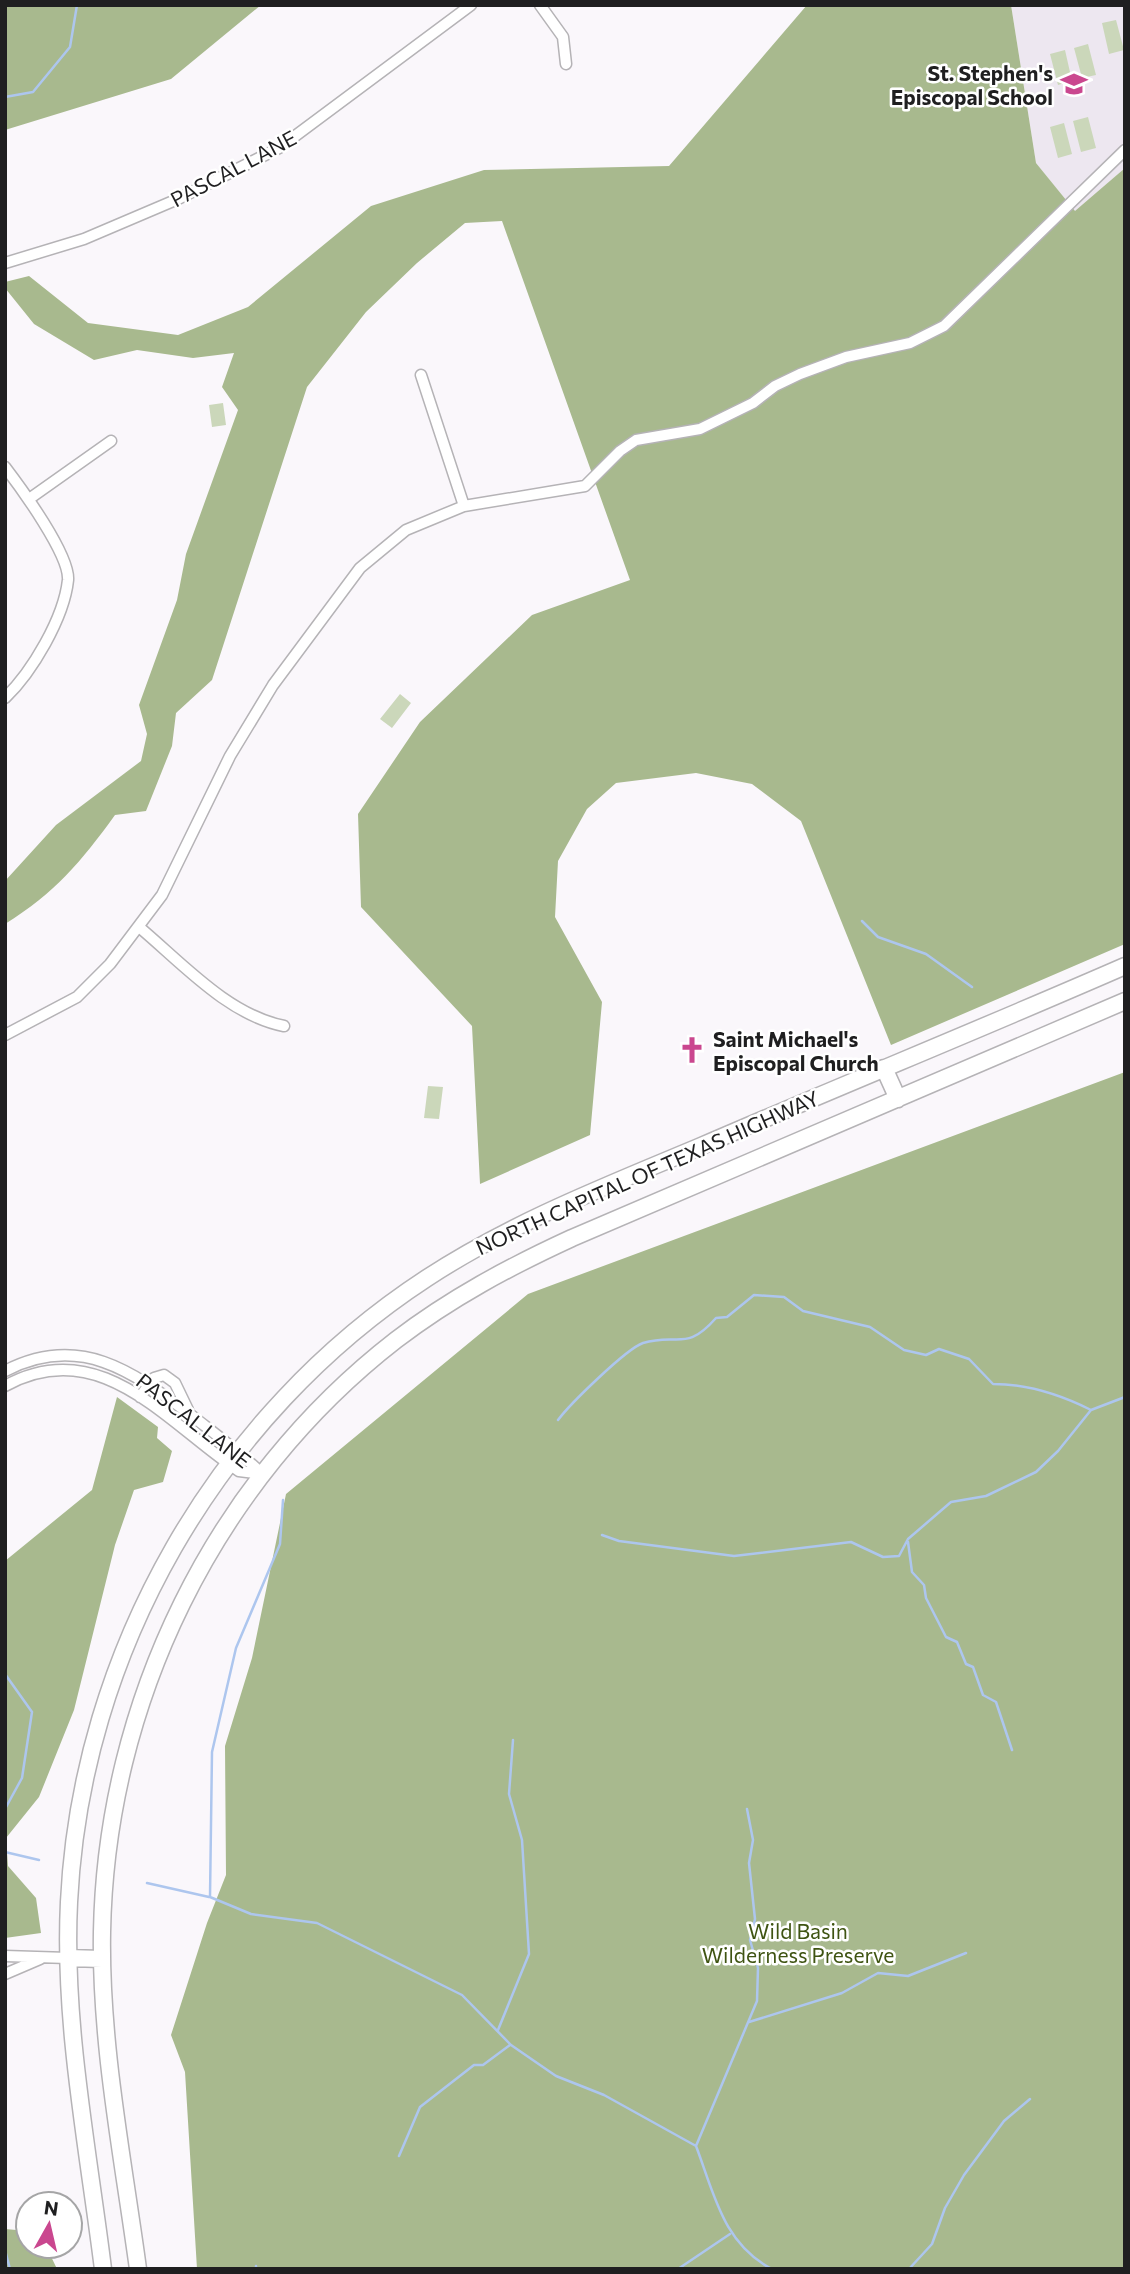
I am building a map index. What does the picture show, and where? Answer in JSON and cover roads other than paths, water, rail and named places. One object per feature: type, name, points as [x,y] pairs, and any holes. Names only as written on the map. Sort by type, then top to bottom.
[{"type":"highway","name":"NORTH CAPITAL OF TEXAS HIGHWAY","points":[[103,2269],[76,2053],[68,1958],[69,1902],[77,1825],[87,1771],[103,1711],[129,1637],[162,1569],[233,1458],[287,1395],[340,1343],[396,1299],[453,1261],[518,1225],[1125,966]]},
{"type":"highway","name":"NORTH CAPITAL OF TEXAS HIGHWAY","points":[[138,2269],[110,2061],[103,1959],[103,1896],[110,1840],[118,1790],[142,1699],[166,1637],[218,1537],[262,1474],[314,1414],[353,1377],[396,1341],[465,1292],[572,1238],[1125,1001]]},
{"type":"highway","points":[[884,1068],[898,1099]]},
{"type":"highway","points":[[68,1958],[103,1959]]},
{"type":"street","name":"PASCAL LANE","points":[[5,263],[84,239],[178,199],[279,148],[471,5]]},
{"type":"street","points":[[540,5],[563,37],[566,64]]},
{"type":"street","points":[[5,1035],[89,988],[139,928],[172,878],[229,756],[253,715],[359,568],[406,530],[464,506],[508,496],[557,493],[585,486],[620,451],[636,440],[700,429],[753,403],[775,386],[800,374],[846,357],[909,343],[944,326],[1125,150]]},
{"type":"street","points":[[421,375],[464,506]]},
{"type":"street","points":[[29,499],[111,441]]},
{"type":"street","points":[[5,467],[51,533],[68,578],[48,642],[5,698]]},
{"type":"street","points":[[139,928],[239,1008],[263,1020],[285,1026]]},
{"type":"street","name":"PASCAL LANE","points":[[5,1371],[33,1360],[64,1356],[92,1359],[126,1369],[195,1418],[233,1458],[242,1472],[262,1474]]},
{"type":"street","points":[[118,1382],[126,1369]]},
{"type":"street","name":"PASCAL LANE","points":[[5,1386],[31,1374],[89,1371],[118,1382],[233,1458],[262,1474]]},
{"type":"street","points":[[140,1397],[160,1375],[170,1377],[195,1418]]},
{"type":"street","points":[[5,1956],[68,1958]]},
{"type":"street","points":[[6,1972],[44,1958]]},
{"type":"waterway","points":[[5,97],[33,92],[70,47],[77,5]]},
{"type":"waterway","points":[[862,921],[878,937],[926,954],[972,987]]},
{"type":"waterway","points":[[558,1420],[599,1378],[635,1347],[655,1340],[681,1340],[697,1335],[716,1318],[727,1317],[754,1295],[784,1297],[803,1311],[870,1327],[904,1350],[926,1355],[939,1349],[969,1359],[993,1384],[1043,1391],[1091,1410]]},
{"type":"waterway","points":[[602,1535],[619,1541],[734,1556],[851,1542],[883,1557],[899,1556],[908,1539],[951,1502],[986,1496],[1036,1472],[1058,1451],[1091,1410],[1125,1397]]},
{"type":"waterway","points":[[283,1500],[280,1544],[236,1648],[212,1752],[210,1897],[251,1914],[317,1923],[462,1995],[511,2045],[556,2076],[604,2095],[696,2146]]},
{"type":"waterway","points":[[908,1542],[912,1572],[924,1585],[926,1598],[946,1637],[957,1642],[966,1664],[973,1667],[983,1695],[996,1702],[1012,1750]]},
{"type":"waterway","points":[[5,1674],[32,1712],[22,1778],[5,1809]]},
{"type":"waterway","points":[[498,2030],[529,1954],[522,1840],[509,1794],[513,1740]]},
{"type":"waterway","points":[[747,1809],[753,1840],[749,1863],[755,1919],[750,1940],[758,1968],[757,2001],[696,2146],[715,2199],[731,2231],[742,2246],[772,2269]]},
{"type":"waterway","points":[[5,1852],[39,1860]]},
{"type":"waterway","points":[[147,1883],[209,1897]]},
{"type":"waterway","points":[[749,2022],[842,1993],[878,1973],[908,1976],[966,1953]]},
{"type":"waterway","points":[[399,2156],[420,2107],[474,2065],[483,2065],[510,2045]]},
{"type":"waterway","points":[[909,2269],[932,2244],[945,2208],[964,2175],[1004,2121],[1030,2099]]},
{"type":"waterway","points":[[678,2269],[730,2234]]},
{"type":"waterway","points":[[5,2250],[10,2269]]},
{"type":"place","name":"St. Stephen's Episcopal School","points":[[1074,84]]},
{"type":"place","name":"Saint Michael's Episcopal Church","points":[[692,1050]]},
{"type":"park label","name":"Wild Basin Wilderness Preserve","points":[[798,1942]]}]
